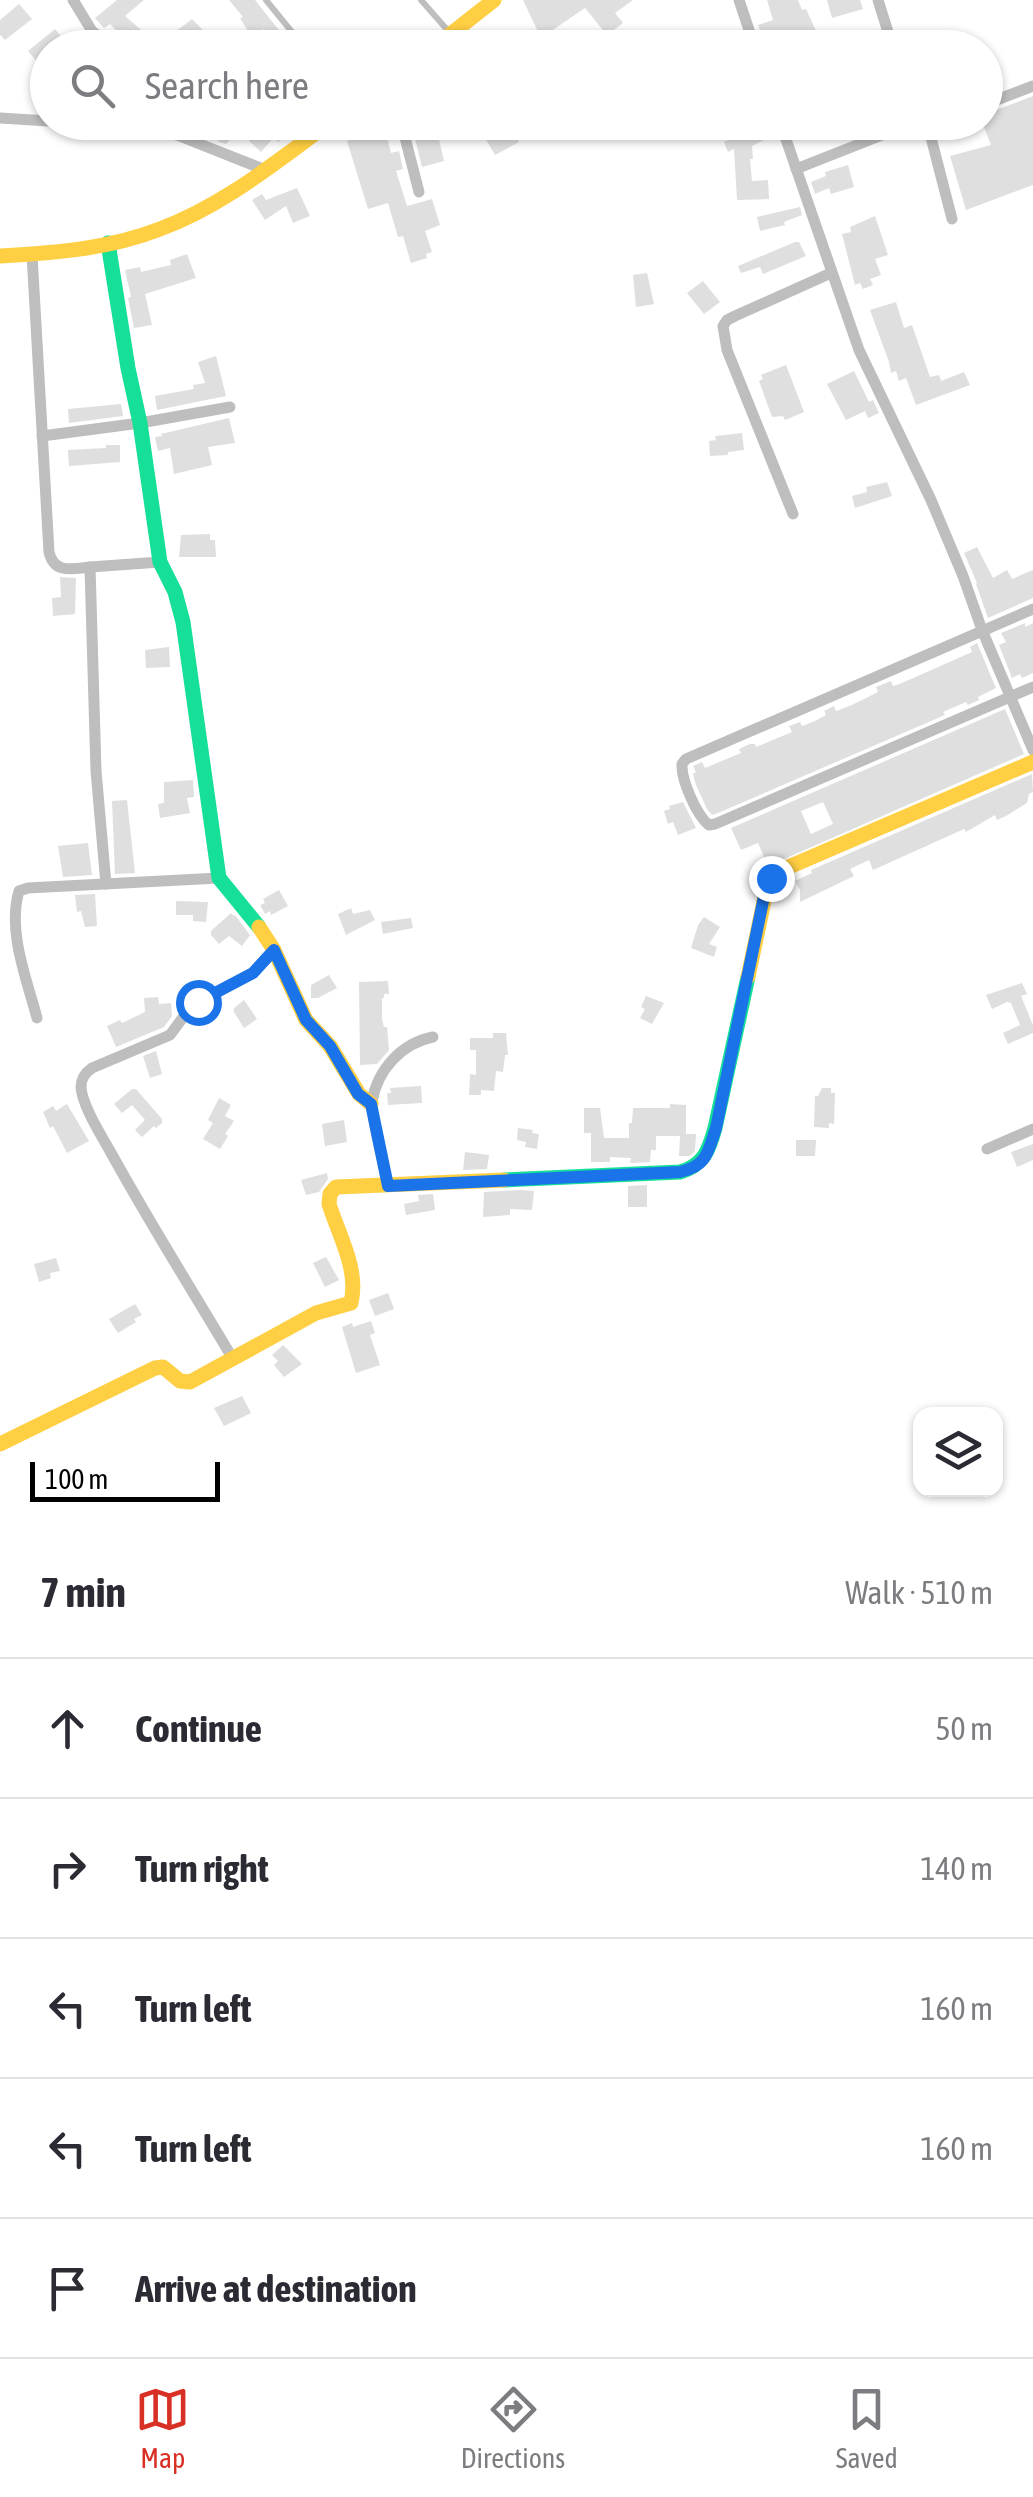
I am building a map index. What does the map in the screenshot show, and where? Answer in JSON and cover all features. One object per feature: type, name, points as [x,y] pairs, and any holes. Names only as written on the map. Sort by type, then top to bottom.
[{"type":"main road","points":[[455,30],[494,0]]},
{"type":"main road","points":[[0,256],[32,255],[149,234],[216,202],[306,140]]},
{"type":"main road","points":[[108,243],[160,562],[175,592],[183,622],[219,878],[274,950],[306,1020],[330,1046],[358,1094],[371,1104]]},
{"type":"main road","points":[[0,1444],[155,1368],[164,1368],[190,1382],[316,1313],[354,1300],[344,1242],[330,1208],[330,1194],[336,1187],[694,1169],[708,1152],[716,1128],[771,878],[777,872],[1033,762]]},
{"type":"street","points":[[73,0],[91,30]]},
{"type":"street","points":[[739,0],[749,30]]},
{"type":"street","points":[[878,0],[887,30]]},
{"type":"street","points":[[1003,97],[1033,86]]},
{"type":"street","points":[[0,118],[30,120]]},
{"type":"street","points":[[189,140],[263,170]]},
{"type":"street","points":[[406,140],[420,192]]},
{"type":"street","points":[[786,140],[859,350],[931,500],[1033,750]]},
{"type":"street","points":[[796,170],[870,140]]},
{"type":"street","points":[[931,140],[952,218]]},
{"type":"street","points":[[32,255],[51,562],[68,569],[160,562]]},
{"type":"street","points":[[793,514],[727,350],[723,326],[735,316],[831,273]]},
{"type":"street","points":[[42,436],[230,407]]},
{"type":"street","points":[[90,567],[96,771],[106,884]]},
{"type":"street","points":[[1033,608],[686,759],[682,774],[702,820],[709,825],[722,822],[1033,687]]},
{"type":"street","points":[[37,1018],[17,933],[19,891],[219,878]]},
{"type":"street","points":[[232,1360],[98,1130],[81,1084],[92,1068],[170,1035],[198,1002],[253,973],[274,950]]},
{"type":"street","points":[[388,1186],[371,1104],[383,1073],[393,1060],[416,1040],[433,1036]]},
{"type":"street","points":[[987,1149],[1033,1129]]},
{"type":"lane","points":[[266,0],[290,30]]},
{"type":"lane","points":[[421,0],[447,30]]},
{"type":"building","points":[[117,0],[144,0],[125,16],[141,30],[116,30],[110,24],[104,28],[95,18]]},
{"type":"building","points":[[229,0],[255,0],[279,30],[247,30],[240,18],[243,17]]},
{"type":"building","points":[[523,0],[633,0],[615,13],[623,23],[614,30],[603,30],[585,8],[553,30],[537,30]]},
{"type":"building","points":[[767,0],[798,0],[816,30],[760,30],[758,25],[773,20]]},
{"type":"building","points":[[827,0],[860,0],[863,9],[832,18]]},
{"type":"building","points":[[19,4],[32,19],[5,40],[0,35],[0,20]]},
{"type":"building","points":[[192,19],[203,30],[178,30]]},
{"type":"building","points":[[1033,96],[1033,185],[966,210],[950,156],[991,145],[989,140],[1003,140],[1003,107]]},
{"type":"building","points":[[250,140],[271,140],[261,152]]},
{"type":"building","points":[[388,140],[391,153],[399,151],[403,169],[396,171],[407,206],[432,199],[440,225],[425,231],[432,252],[426,254],[427,258],[411,263],[388,203],[368,209],[347,141]]},
{"type":"building","points":[[415,140],[439,140],[444,161],[422,167]]},
{"type":"building","points":[[486,140],[518,140],[519,142],[495,155]]},
{"type":"building","points":[[764,140],[752,146],[750,159],[752,181],[768,180],[769,199],[737,200],[734,149],[728,152],[724,142]]},
{"type":"building","points":[[848,165],[854,187],[831,194],[829,188],[815,194],[811,182],[826,176],[825,172]]},
{"type":"building","points":[[297,188],[310,216],[293,223],[286,206],[265,220],[252,200],[262,194],[266,200]]},
{"type":"building","points":[[800,207],[802,215],[784,222],[785,225],[760,231],[757,217]]},
{"type":"building","points":[[875,216],[888,255],[875,259],[881,275],[870,279],[873,285],[863,289],[860,283],[855,285],[842,234]]},
{"type":"building","points":[[799,242],[806,256],[763,274],[760,267],[741,273],[738,266]]},
{"type":"building","points":[[187,254],[196,278],[145,294],[152,325],[134,328],[125,270],[140,267],[141,272],[171,265],[170,260]]},
{"type":"building","points":[[647,273],[654,304],[636,307],[633,275]]},
{"type":"building","points":[[703,281],[720,302],[704,314],[687,293]]},
{"type":"building","points":[[896,302],[904,328],[912,325],[930,377],[939,375],[941,381],[964,372],[970,385],[916,405],[906,378],[899,381],[896,371],[891,373],[870,310]]},
{"type":"building","points":[[216,356],[226,396],[157,410],[155,396],[194,389],[193,385],[205,383],[198,362]]},
{"type":"building","points":[[786,365],[804,412],[785,420],[783,416],[772,417],[759,381],[763,379],[761,375]]},
{"type":"building","points":[[854,371],[879,413],[868,418],[865,411],[846,420],[827,384]]},
{"type":"building","points":[[121,404],[123,416],[69,423],[68,409]]},
{"type":"building","points":[[229,418],[235,443],[208,447],[212,465],[174,474],[170,448],[158,451],[155,437]]},
{"type":"building","points":[[742,433],[744,450],[710,456],[709,441],[716,440],[715,436]]},
{"type":"building","points":[[120,445],[120,462],[69,466],[68,450]]},
{"type":"building","points":[[887,482],[892,496],[855,508],[852,496],[867,492],[866,487]]},
{"type":"building","points":[[210,534],[210,540],[215,540],[216,557],[179,557],[181,535]]},
{"type":"building","points":[[977,547],[993,578],[1007,570],[1012,579],[1033,570],[1033,598],[988,618],[964,553]]},
{"type":"building","points":[[60,577],[76,578],[75,614],[53,616],[52,598],[61,597]]},
{"type":"building","points":[[1025,623],[1025,627],[1033,623],[1033,673],[1012,678],[999,645],[1006,642],[1001,633]]},
{"type":"building","points":[[977,643],[996,688],[978,697],[979,700],[968,705],[966,702],[943,712],[945,715],[718,813],[712,815],[707,809],[696,785],[693,766],[702,762],[705,768],[741,753],[739,749],[750,744],[756,747],[792,732],[789,726],[815,721],[834,706],[836,711],[852,705],[891,681],[893,686],[902,683],[972,652],[970,647]]},
{"type":"building","points":[[169,647],[170,667],[146,668],[145,650]]},
{"type":"building","points":[[1005,709],[1024,754],[768,866],[758,843],[741,850],[731,828]],"holes":[[[823,802],[833,824],[811,834],[801,811]]]},
{"type":"building","points":[[1032,774],[1033,792],[1027,803],[1006,816],[997,820],[995,815],[966,832],[964,829],[873,870],[869,860],[850,869],[854,876],[800,902],[795,881],[812,873],[811,870]]},
{"type":"building","points":[[193,780],[194,797],[187,798],[190,813],[160,818],[158,804],[164,803],[164,782]]},
{"type":"building","points":[[127,800],[135,873],[115,874],[112,801]]},
{"type":"building","points":[[683,802],[696,828],[678,835],[673,822],[668,824],[664,811]]},
{"type":"building","points":[[88,843],[92,875],[63,877],[58,846]]},
{"type":"building","points":[[279,890],[288,906],[265,914],[260,905],[265,903],[263,899]]},
{"type":"building","points":[[95,894],[97,926],[85,927],[81,911],[77,912],[75,895]]},
{"type":"building","points":[[176,901],[208,902],[206,922],[193,921],[193,915],[176,915]]},
{"type":"building","points":[[351,908],[353,914],[370,910],[375,920],[346,935],[338,914]]},
{"type":"building","points":[[231,913],[250,935],[242,946],[229,936],[219,944],[211,935]]},
{"type":"building","points":[[704,917],[720,927],[709,944],[717,947],[714,957],[691,948]]},
{"type":"building","points":[[411,918],[413,928],[383,934],[381,922]]},
{"type":"building","points":[[329,975],[337,988],[311,998],[311,985]]},
{"type":"building","points":[[388,981],[389,994],[382,998],[382,1019],[387,1027],[389,1050],[377,1064],[360,1065],[359,982]]},
{"type":"building","points":[[1022,983],[1027,994],[1021,996],[1033,1033],[1008,1044],[1003,1033],[1020,1025],[1011,1003],[992,1009],[986,995]]},
{"type":"building","points":[[646,996],[664,1003],[652,1024],[640,1018]]},
{"type":"building","points":[[158,997],[159,1004],[171,1003],[172,1016],[164,1027],[116,1047],[107,1026],[145,1012],[144,998]]},
{"type":"building","points":[[244,1000],[257,1019],[244,1028],[234,1008]]},
{"type":"building","points":[[493,1033],[506,1033],[508,1055],[503,1072],[496,1071],[494,1091],[481,1090],[481,1095],[469,1095],[470,1074],[476,1075],[476,1050],[470,1050],[470,1038],[493,1038]]},
{"type":"building","points":[[156,1051],[162,1074],[150,1078],[143,1056]]},
{"type":"building","points":[[421,1086],[422,1103],[388,1105],[390,1088]]},
{"type":"building","points":[[822,1088],[831,1088],[831,1093],[835,1093],[834,1124],[829,1123],[829,1128],[814,1127],[815,1096]]},
{"type":"building","points":[[132,1089],[162,1119],[142,1137],[135,1130],[145,1120],[132,1105],[122,1113],[114,1104]]},
{"type":"building","points":[[219,1098],[231,1105],[225,1116],[234,1121],[220,1149],[203,1139],[213,1123],[208,1120]]},
{"type":"building","points":[[67,1104],[89,1141],[67,1153],[43,1112],[53,1106],[56,1111]]},
{"type":"building","points":[[670,1104],[686,1105],[686,1134],[696,1134],[695,1151],[690,1156],[679,1156],[680,1136],[656,1136],[656,1150],[651,1150],[650,1162],[630,1163],[631,1158],[610,1157],[610,1162],[591,1162],[591,1133],[584,1133],[584,1108],[600,1108],[604,1138],[629,1138],[633,1108],[670,1108]]},
{"type":"building","points":[[344,1120],[347,1142],[325,1146],[322,1124]]},
{"type":"building","points":[[518,1128],[539,1134],[537,1149],[525,1147],[526,1142],[517,1140]]},
{"type":"building","points":[[796,1140],[816,1140],[815,1156],[796,1156]]},
{"type":"building","points":[[1033,1144],[1033,1160],[1017,1167],[1011,1152]]},
{"type":"building","points":[[465,1152],[489,1155],[487,1169],[463,1170]]},
{"type":"building","points":[[327,1173],[328,1179],[319,1192],[306,1195],[301,1180]]},
{"type":"building","points":[[647,1185],[647,1207],[628,1207],[628,1186]]},
{"type":"building","points":[[534,1191],[532,1210],[510,1209],[510,1215],[483,1217],[484,1192]]},
{"type":"building","points":[[433,1194],[435,1210],[406,1215],[404,1204],[419,1201],[418,1195]]},
{"type":"building","points":[[326,1257],[339,1280],[325,1287],[313,1263]]},
{"type":"building","points":[[56,1258],[60,1271],[39,1282],[34,1264]]},
{"type":"building","points":[[388,1293],[394,1309],[375,1316],[369,1300]]},
{"type":"building","points":[[135,1304],[142,1315],[118,1333],[109,1319]]},
{"type":"building","points":[[371,1321],[375,1333],[370,1335],[380,1365],[356,1373],[342,1327]]},
{"type":"building","points":[[283,1345],[302,1364],[284,1377],[274,1365],[278,1361],[272,1355]]},
{"type":"building","points":[[242,1396],[251,1413],[224,1426],[214,1408]]},
{"type":"traffic: fast","points":[[108,243],[160,562],[175,592],[183,622],[219,878],[259,927]]},
{"type":"traffic: fast","points":[[504,1180],[680,1172],[700,1161],[715,1128],[748,977]]},
{"type":"traffic: slow","points":[[456,30],[494,0]]},
{"type":"traffic: slow","points":[[0,256],[101,246],[160,229],[228,195],[307,140]]},
{"type":"traffic: slow","points":[[748,977],[767,887],[777,872],[1033,762]]},
{"type":"traffic: slow","points":[[259,927],[274,950],[306,1020],[330,1046],[359,1094],[371,1104]]},
{"type":"traffic: slow","points":[[0,1444],[155,1368],[163,1367],[180,1381],[190,1382],[316,1313],[351,1303],[350,1265],[329,1204],[336,1187],[504,1180]]},
{"type":"route","points":[[198,1002],[253,973],[274,950],[306,1020],[338,1057],[354,1089],[371,1104],[388,1186],[694,1169],[708,1152],[716,1128],[771,878]]}]
